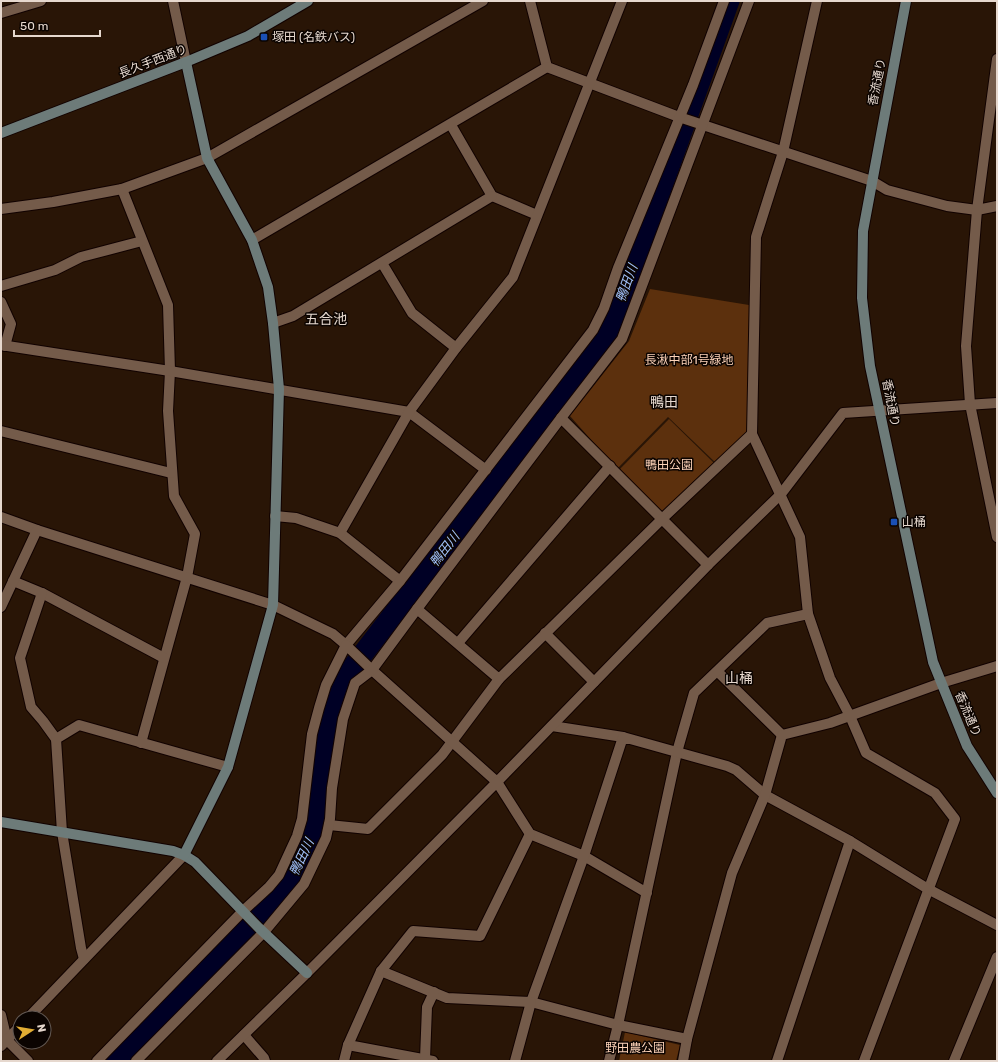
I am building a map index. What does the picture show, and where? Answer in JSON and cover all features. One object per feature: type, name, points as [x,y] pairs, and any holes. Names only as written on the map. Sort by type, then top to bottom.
[{"type":"street","points":[[1,13],[18,5],[41,1]]},
{"type":"street","points":[[36,1010],[184,855],[228,767],[273,605],[279,389],[268,287],[252,240],[207,158],[173,1]]},
{"type":"street","name":"長久手西通り","points":[[1,133],[186,62],[248,36],[308,1]]},
{"type":"street","points":[[1,209],[53,202],[122,188],[207,158],[483,1]]},
{"type":"street","points":[[530,1],[547,67]]},
{"type":"street","points":[[340,533],[409,412],[456,348],[513,277],[622,1]]},
{"type":"street","points":[[97,1061],[245,913],[278,875],[297,836],[302,819],[312,734],[319,708],[326,685],[346,645],[400,581],[594,330],[716,27],[724,1]]},
{"type":"street","points":[[136,1061],[304,884],[321,849],[329,824],[332,788],[343,719],[356,683],[372,670],[417,608],[622,339],[749,1]]},
{"type":"street","points":[[817,1],[783,152],[756,237],[752,434],[800,537],[808,614],[830,678],[850,716],[866,753],[935,793],[955,819],[864,1061]]},
{"type":"street","name":"香流通り","points":[[906,1],[863,231],[862,298],[870,366],[933,662],[967,746],[997,793]]},
{"type":"street","points":[[997,59],[978,210],[966,346],[970,404],[997,537]]},
{"type":"street","points":[[252,240],[451,125],[547,67]]},
{"type":"street","points":[[547,67],[679,118],[872,181],[887,190],[947,206],[978,210],[997,206]]},
{"type":"street","points":[[451,125],[492,196],[537,215]]},
{"type":"street","points":[[122,188],[168,305],[170,371],[168,411],[171,473],[174,496],[195,534],[187,577],[140,743]]},
{"type":"street","points":[[273,323],[293,316],[492,196]]},
{"type":"street","points":[[1,286],[54,270],[81,257],[142,241]]},
{"type":"street","points":[[382,263],[412,313],[456,348]]},
{"type":"street","points":[[1,302],[11,324],[2,346],[170,371],[409,412],[486,470]]},
{"type":"street","points":[[217,1061],[497,782],[708,565],[781,494],[843,413],[997,403]]},
{"type":"street","points":[[561,418],[663,518],[708,565]]},
{"type":"street","points":[[1,431],[171,473]]},
{"type":"street","points":[[329,824],[368,829],[442,755],[499,679],[663,518],[752,434]]},
{"type":"street","points":[[458,643],[610,466]]},
{"type":"street","points":[[275,516],[296,518],[340,533],[400,581]]},
{"type":"street","points":[[1,517],[36,530],[273,605],[333,634],[497,782],[530,834],[584,856],[647,893]]},
{"type":"street","points":[[1,607],[36,530]]},
{"type":"street","points":[[13,581],[42,593],[164,658]]},
{"type":"street","points":[[42,593],[20,658],[31,707],[56,739],[62,832],[84,959]]},
{"type":"street","points":[[417,608],[499,679]]},
{"type":"street","points":[[609,1061],[677,752],[694,693],[718,672],[767,623],[808,614]]},
{"type":"street","points":[[545,633],[594,682]]},
{"type":"street","points":[[782,735],[830,723],[941,683],[997,666]]},
{"type":"street","points":[[718,672],[782,735]]},
{"type":"street","points":[[56,739],[79,725],[228,767]]},
{"type":"street","points":[[552,726],[623,737],[727,766],[736,770],[765,795],[850,841],[928,889],[997,925]]},
{"type":"street","points":[[683,1061],[732,873],[765,795],[782,735]]},
{"type":"street","points":[[515,1061],[531,1002],[584,856],[623,737]]},
{"type":"street","points":[[1,822],[173,851],[184,855],[195,862],[261,930],[307,973]]},
{"type":"street","points":[[344,1061],[348,1045],[381,971],[413,931],[480,936],[530,834]]},
{"type":"street","points":[[777,1061],[850,841]]},
{"type":"street","points":[[954,1061],[997,957]]},
{"type":"street","points":[[381,971],[447,998],[531,1002],[618,1025],[688,1039]]},
{"type":"street","points":[[348,1045],[429,1060],[427,1007],[434,992]]},
{"type":"street","points":[[1,1015],[4,1043],[28,1061]]},
{"type":"street","points":[[4,1043],[12,1034]]},
{"type":"street","points":[[244,1035],[264,1058],[264,1061]]},
{"type":"green space","name":"長湫中部1号緑地","points":[[650,289],[749,305],[749,434],[717,464],[668,417],[617,469],[570,416],[629,341]]},
{"type":"green space","name":"鴨田公園","points":[[669,419],[716,465],[663,513],[619,470]]},
{"type":"green space","name":"野田農公園","points":[[625,1032],[680,1045],[676,1061],[619,1061]]},
{"type":"waterway","name":"鴨田川","points":[[117,1061],[263,914],[298,871],[307,854],[312,836],[321,763],[334,707],[352,668],[577,376],[608,332],[729,1]]},
{"type":"place","name":"塚田 (名鉄バス)","points":[[264,37]]},
{"type":"place","name":"山桶","points":[[894,522]]},
{"type":"district","name":"五合池","points":[[326,319]]},
{"type":"district","name":"鴨田","points":[[664,402]]},
{"type":"district","name":"山桶","points":[[739,678]]}]
